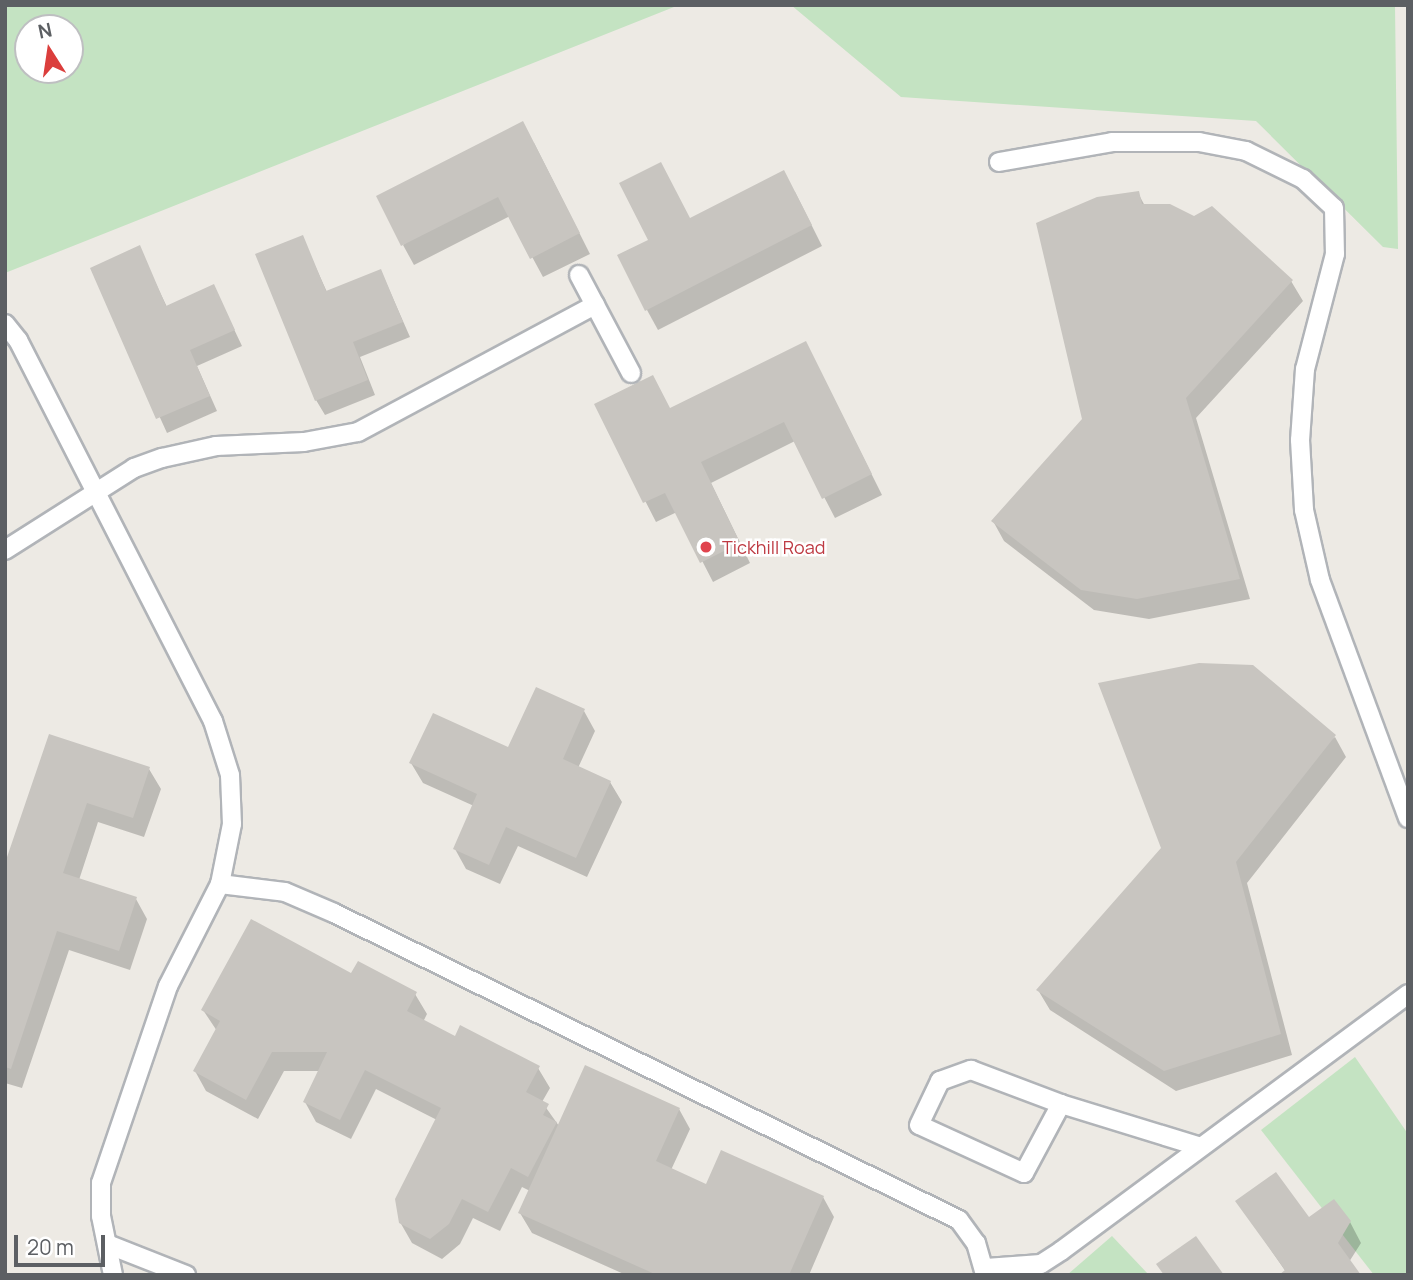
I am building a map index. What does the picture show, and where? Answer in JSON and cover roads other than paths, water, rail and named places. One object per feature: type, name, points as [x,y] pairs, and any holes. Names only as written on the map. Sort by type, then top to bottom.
[{"type":"lane","points":[[999,162],[1112,142],[1199,142],[1246,151],[1292,173],[1334,208],[1335,254],[1305,369],[1300,440],[1304,510],[1320,580],[1408,818]]},
{"type":"lane","points":[[579,275],[631,373]]},
{"type":"lane","points":[[5,550],[134,468],[185,452],[304,442],[358,432],[596,305]]},
{"type":"lane","points":[[5,324],[18,340],[213,721],[230,775],[232,824],[220,884],[168,986],[107,1156],[101,1183],[113,1275]]},
{"type":"lane","points":[[220,884],[285,892],[334,913],[959,1220],[976,1243],[985,1271],[1041,1264],[1408,993]]},
{"type":"lane","points":[[1060,1104],[1024,1173],[919,1125],[940,1081],[971,1070],[1060,1104],[1201,1147]]},
{"type":"lane","points":[[107,1244],[186,1275]]},
{"type":"place","name":"Tickhill Road","points":[[706,547]]}]
